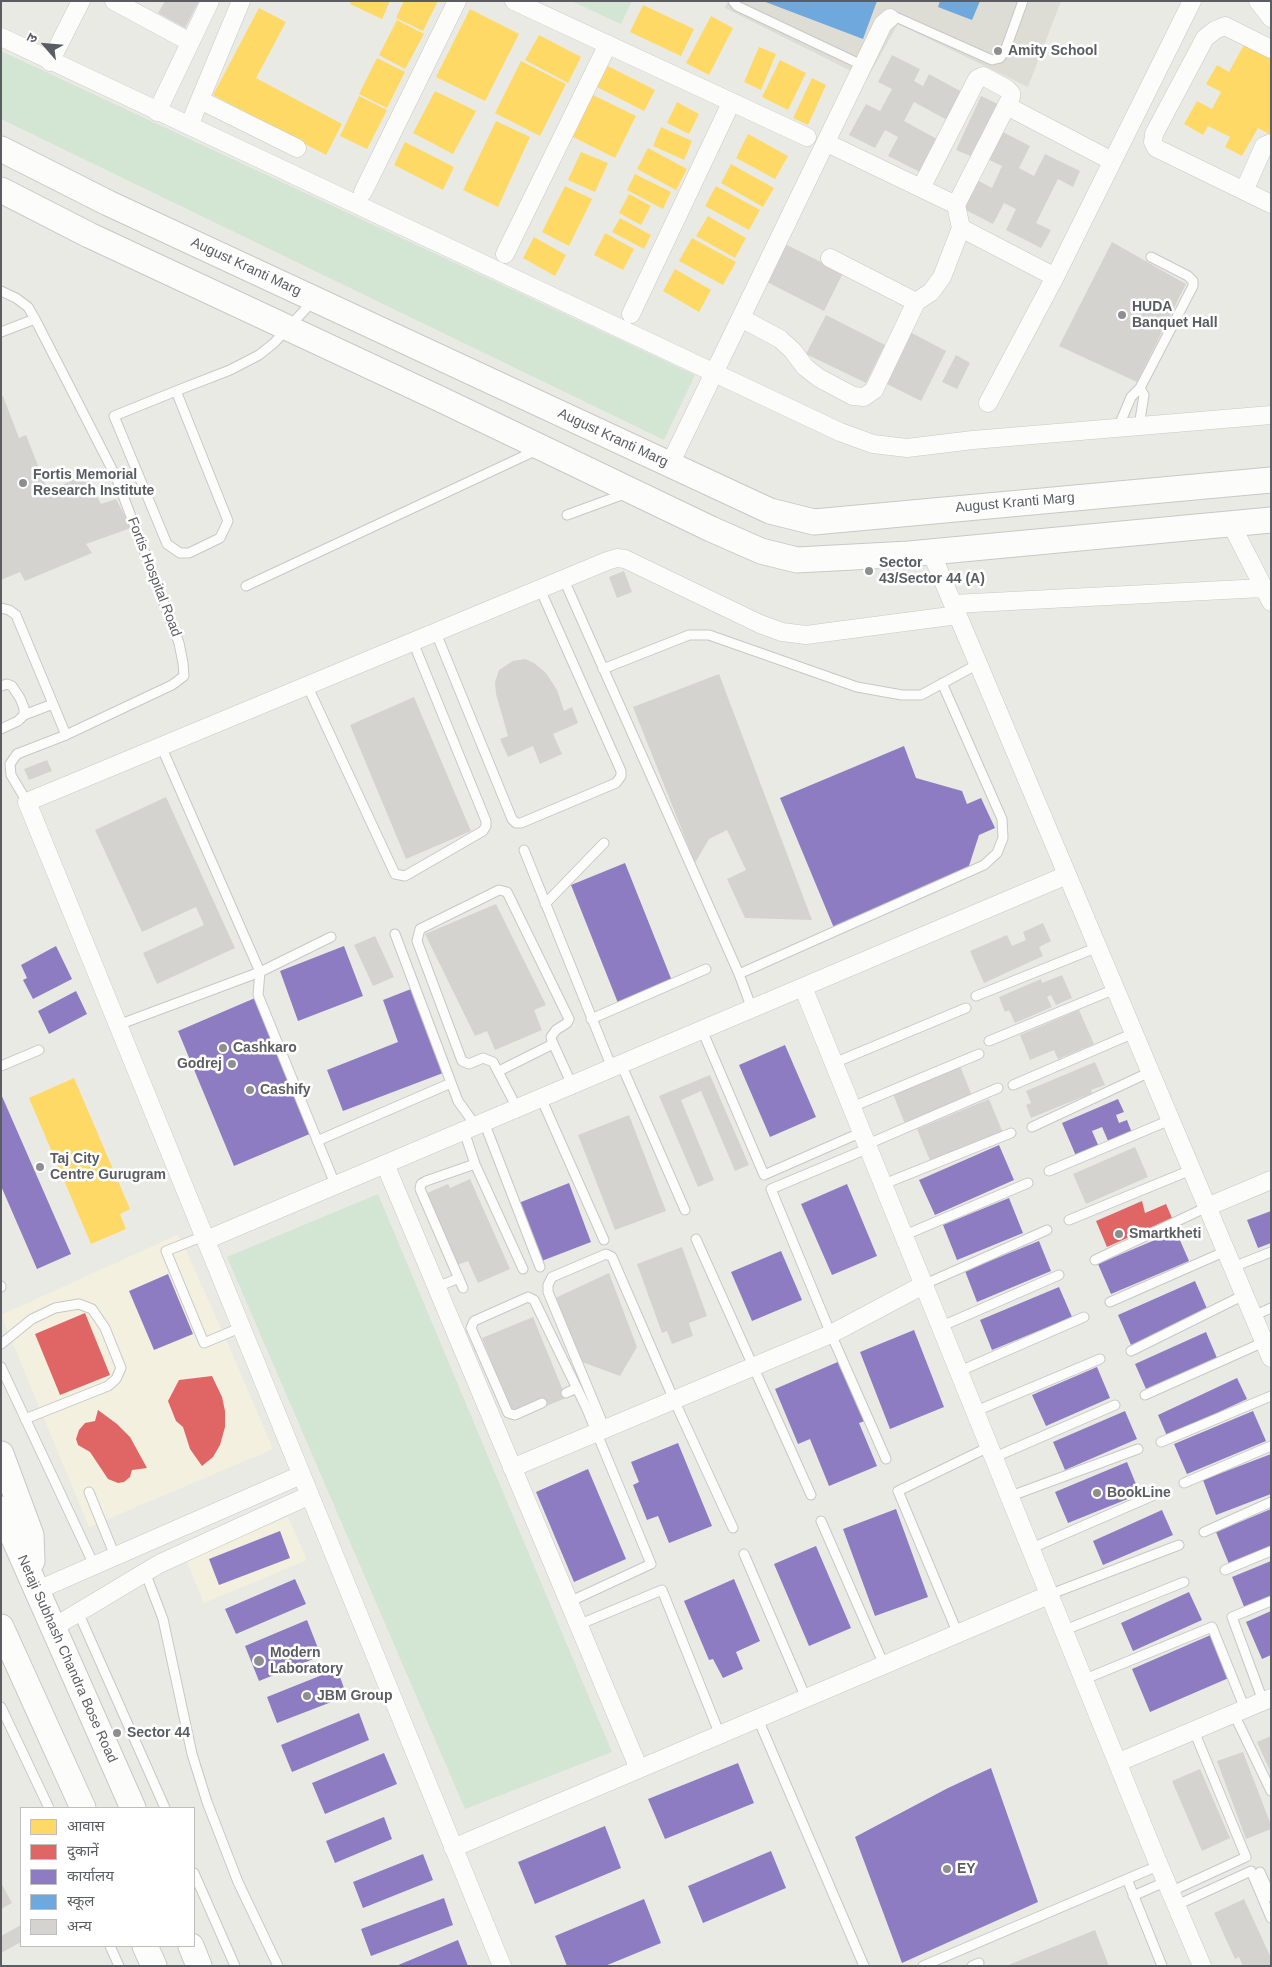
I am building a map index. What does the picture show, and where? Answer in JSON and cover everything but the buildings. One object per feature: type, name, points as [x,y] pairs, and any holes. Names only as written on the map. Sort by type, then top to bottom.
[{"type":"main road","name":"August Kranti Marg","points":[[1,149],[108,204],[770,511],[814,522],[1271,480]]},
{"type":"main road","points":[[1,190],[89,235],[761,551],[797,560],[931,552],[1271,520]]},
{"type":"main road","points":[[1,1454],[31,1535],[35,1583]]},
{"type":"main road","name":"Netaji Subhash Chandra Bose Road","points":[[1,1509],[133,1807]]},
{"type":"main road","points":[[1,1627],[83,1807]]},
{"type":"main road","points":[[145,1947],[154,1966]]},
{"type":"main road","points":[[191,1947],[199,1966]]},
{"type":"street","points":[[50,62],[81,1]]},
{"type":"street","points":[[114,1],[190,42]]},
{"type":"street","points":[[157,112],[210,1]]},
{"type":"street","points":[[189,126],[241,1]]},
{"type":"street","points":[[364,192],[457,1]]},
{"type":"street","points":[[514,1],[807,137]]},
{"type":"street","points":[[988,403],[1054,277],[1192,1]]},
{"type":"street","points":[[1258,1],[1271,18]]},
{"type":"street","points":[[670,464],[883,24],[890,18]]},
{"type":"street","points":[[1271,49],[1224,26],[1215,30],[1205,38],[1154,134],[1153,142],[1156,148],[1271,204]]},
{"type":"street","points":[[1,37],[50,62],[840,432],[873,444],[906,448],[973,440],[1271,416]]},
{"type":"street","points":[[505,254],[608,44]]},
{"type":"street","points":[[741,318],[780,339],[793,351],[805,367],[818,378],[853,396],[864,397],[874,390],[916,302],[930,292],[942,277],[961,228],[956,205],[1007,106],[1011,93],[982,76],[976,79],[921,188]]},
{"type":"street","points":[[200,100],[297,148]]},
{"type":"street","points":[[631,314],[731,103]]},
{"type":"street","points":[[1007,106],[1112,162]]},
{"type":"street","points":[[827,143],[956,205]]},
{"type":"street","points":[[1244,191],[1264,146],[1271,143]]},
{"type":"street","points":[[961,228],[1054,277]]},
{"type":"street","points":[[830,258],[916,302]]},
{"type":"street","points":[[502,1966],[27,802],[564,580],[607,560],[625,559],[760,624],[782,632],[806,635],[955,610],[1268,595],[1231,524]]},
{"type":"street","points":[[931,552],[1269,1353]]},
{"type":"street","points":[[205,1238],[475,1127],[1067,875]]},
{"type":"street","points":[[803,987],[1202,1966]]},
{"type":"street","points":[[385,1164],[639,1769]]},
{"type":"street","points":[[1207,1206],[1271,1180]]},
{"type":"street","points":[[512,1468],[831,1334],[925,1284]]},
{"type":"street","points":[[35,1583],[94,1565],[302,1475]]},
{"type":"street","points":[[54,1627],[159,1564],[310,1494]]},
{"type":"street","points":[[454,1848],[1051,1594]]},
{"type":"street","points":[[1119,1762],[1267,1700]]},
{"type":"lane","points":[[733,1],[737,6],[864,66]]},
{"type":"lane","points":[[890,18],[898,18],[992,60],[1000,58],[1005,51],[1023,1]]},
{"type":"lane","points":[[1118,428],[1131,397],[1140,388],[1194,286],[1193,280],[1188,276],[1151,257]]},
{"type":"lane","name":"Fortis Hospital Road","points":[[1,291],[16,298],[28,307],[35,318],[116,477],[179,643],[183,663],[184,676],[172,685],[66,736]]},
{"type":"lane","points":[[176,392],[228,521],[220,538],[189,553],[180,553],[167,544],[114,416],[230,370],[259,356],[274,344],[314,299]]},
{"type":"lane","points":[[1,332],[35,318]]},
{"type":"lane","points":[[1139,426],[1144,395],[1140,388]]},
{"type":"lane","points":[[246,586],[542,448]]},
{"type":"lane","points":[[567,515],[632,491]]},
{"type":"lane","points":[[564,580],[752,1009]]},
{"type":"lane","points":[[436,633],[512,820],[516,823],[521,823],[530,820],[616,783],[621,776],[540,589]]},
{"type":"lane","points":[[1,608],[9,610],[16,615],[66,736],[17,754],[10,764],[11,775],[27,802]]},
{"type":"lane","points":[[603,669],[689,635],[709,635],[857,687],[902,695],[921,696],[978,664]]},
{"type":"lane","points":[[307,685],[394,874],[405,876],[483,831],[486,826],[486,821],[413,642]]},
{"type":"lane","points":[[738,974],[984,865],[997,853],[1003,838],[1002,820],[942,683]]},
{"type":"lane","points":[[1,686],[7,684],[12,686],[20,698],[24,708],[24,715]]},
{"type":"lane","points":[[1,729],[18,721],[24,715],[53,704]]},
{"type":"lane","points":[[161,746],[260,972],[258,995],[335,1184]]},
{"type":"lane","points":[[545,904],[604,843]]},
{"type":"lane","points":[[524,850],[591,1019],[617,1066],[685,1210]]},
{"type":"lane","points":[[517,1108],[497,1066],[490,1060],[482,1058],[469,1064],[462,1061],[417,941],[420,929],[499,890],[507,892],[569,1019],[568,1023],[556,1030],[552,1037],[553,1044],[572,1085]]},
{"type":"lane","points":[[395,934],[458,1101],[475,1127],[540,1267]]},
{"type":"lane","points":[[118,1026],[260,972],[331,937]]},
{"type":"lane","points":[[976,996],[1098,947]]},
{"type":"lane","points":[[591,1019],[706,970]]},
{"type":"lane","points":[[989,1040],[1115,988]]},
{"type":"lane","points":[[834,1064],[966,1008]]},
{"type":"lane","points":[[702,1030],[764,1175],[866,1141],[998,1088]]},
{"type":"lane","points":[[1012,1085],[1134,1033]]},
{"type":"lane","points":[[499,1071],[553,1044]]},
{"type":"lane","points":[[1,1066],[39,1050]]},
{"type":"lane","points":[[852,1107],[979,1054]]},
{"type":"lane","points":[[1032,1127],[1150,1072]]},
{"type":"lane","points":[[317,1141],[452,1083]]},
{"type":"lane","points":[[541,1098],[604,1240]]},
{"type":"lane","points":[[1049,1171],[1170,1120]]},
{"type":"lane","points":[[475,1127],[475,1164],[523,1269]]},
{"type":"lane","points":[[884,1184],[1011,1133]]},
{"type":"lane","points":[[866,1141],[772,1189],[831,1334],[886,1459]]},
{"type":"lane","points":[[463,1288],[420,1189],[421,1184],[426,1181],[475,1164]]},
{"type":"lane","points":[[1069,1220],[1191,1170]]},
{"type":"lane","points":[[905,1235],[1028,1184]]},
{"type":"lane","points":[[1095,1260],[1207,1206]]},
{"type":"lane","points":[[925,1284],[1047,1230]]},
{"type":"lane","points":[[205,1238],[166,1251],[204,1343],[242,1327]]},
{"type":"lane","points":[[696,1239],[810,1495]]},
{"type":"lane","points":[[1110,1302],[1229,1259],[1271,1252]]},
{"type":"lane","points":[[568,1602],[651,1564],[548,1292],[548,1285],[552,1277],[606,1254],[612,1257],[674,1400],[733,1528]]},
{"type":"lane","points":[[942,1326],[1059,1275]]},
{"type":"lane","points":[[437,1287],[459,1278]]},
{"type":"lane","points":[[1131,1351],[1244,1295]]},
{"type":"lane","points":[[542,1403],[516,1415],[506,1410],[471,1328],[474,1320],[531,1297],[601,1431]]},
{"type":"lane","points":[[1,1344],[32,1319],[56,1308],[79,1304],[92,1309],[105,1328],[121,1368],[116,1379],[108,1386],[25,1419]]},
{"type":"lane","points":[[1253,1316],[1271,1308]]},
{"type":"lane","points":[[960,1371],[1084,1316]]},
{"type":"lane","points":[[1145,1395],[1269,1353]]},
{"type":"lane","points":[[976,1412],[1100,1359]]},
{"type":"lane","points":[[1,1367],[94,1565]]},
{"type":"lane","points":[[566,1393],[577,1388]]},
{"type":"lane","points":[[1161,1442],[1271,1396]]},
{"type":"lane","points":[[958,1634],[898,1491],[1115,1405]]},
{"type":"lane","points":[[1184,1483],[1271,1446]]},
{"type":"lane","points":[[1011,1496],[1138,1449]]},
{"type":"lane","points":[[89,1492],[115,1556]]},
{"type":"lane","points":[[1032,1548],[1152,1496]]},
{"type":"lane","points":[[1204,1532],[1271,1502]]},
{"type":"lane","points":[[821,1521],[884,1665]]},
{"type":"lane","points":[[1051,1594],[1179,1545]]},
{"type":"lane","points":[[1226,1570],[1271,1550]]},
{"type":"lane","points":[[744,1554],[806,1698]]},
{"type":"lane","points":[[145,1572],[163,1619],[192,1754],[207,1802],[235,1874],[278,1966]]},
{"type":"lane","points":[[1065,1630],[1184,1582]]},
{"type":"lane","points":[[578,1625],[662,1590],[720,1735]]},
{"type":"lane","points":[[1267,1700],[1232,1618],[1271,1601]]},
{"type":"lane","points":[[78,1612],[165,1807]]},
{"type":"lane","points":[[1085,1679],[1212,1627],[1240,1711],[1271,1791]]},
{"type":"lane","points":[[1,1707],[49,1807]]},
{"type":"lane","points":[[758,1718],[864,1966]]},
{"type":"lane","points":[[1133,1896],[1246,1857],[1194,1731]]},
{"type":"lane","points":[[923,1966],[1127,1879],[1169,1885],[1251,1871],[1271,1918]]},
{"type":"lane","points":[[1260,1872],[1271,1897]]},
{"type":"lane","points":[[195,1875],[235,1966]]},
{"type":"lane","points":[[1127,1879],[1162,1966]]},
{"type":"lane","points":[[110,1947],[119,1966]]},
{"type":"shaded area","name":"Amity School","points":[[728,1],[1061,1],[1028,87],[898,24],[867,79],[725,8]]},
{"type":"shaded area","points":[[177,1235],[183,1244],[224,1335],[273,1449],[89,1527],[1,1315]]},
{"type":"shaded area","points":[[288,1517],[307,1560],[204,1603],[186,1560]]},
{"type":"green space","points":[[571,1],[632,1],[621,24]]},
{"type":"green space","points":[[1,51],[695,375],[664,440],[1,119]]},
{"type":"green space","points":[[378,1194],[612,1752],[465,1809],[227,1257]]},
{"type":"place","name":"Amity School","points":[[998,51]]},
{"type":"place","name":"HUDA Banquet Hall","points":[[1122,315]]},
{"type":"place","name":"Fortis Memorial Research Institute","points":[[23,483]]},
{"type":"place","name":"Sector 43/Sector 44 (A)","points":[[869,571]]},
{"type":"place","name":"Cashkaro","points":[[223,1048]]},
{"type":"place","name":"Godrej","points":[[232,1064]]},
{"type":"place","name":"Cashify","points":[[250,1090]]},
{"type":"place","name":"Taj City Centre Gurugram","points":[[40,1167]]},
{"type":"place","name":"Smartkheti","points":[[1119,1234]]},
{"type":"place","name":"BookLine","points":[[1097,1493]]},
{"type":"place","name":"Modern Laboratory","points":[[259,1661]]},
{"type":"place","name":"JBM Group","points":[[307,1696]]},
{"type":"place","name":"Sector 44","points":[[117,1733]]},
{"type":"place","name":"EY","points":[[947,1869]]}]
